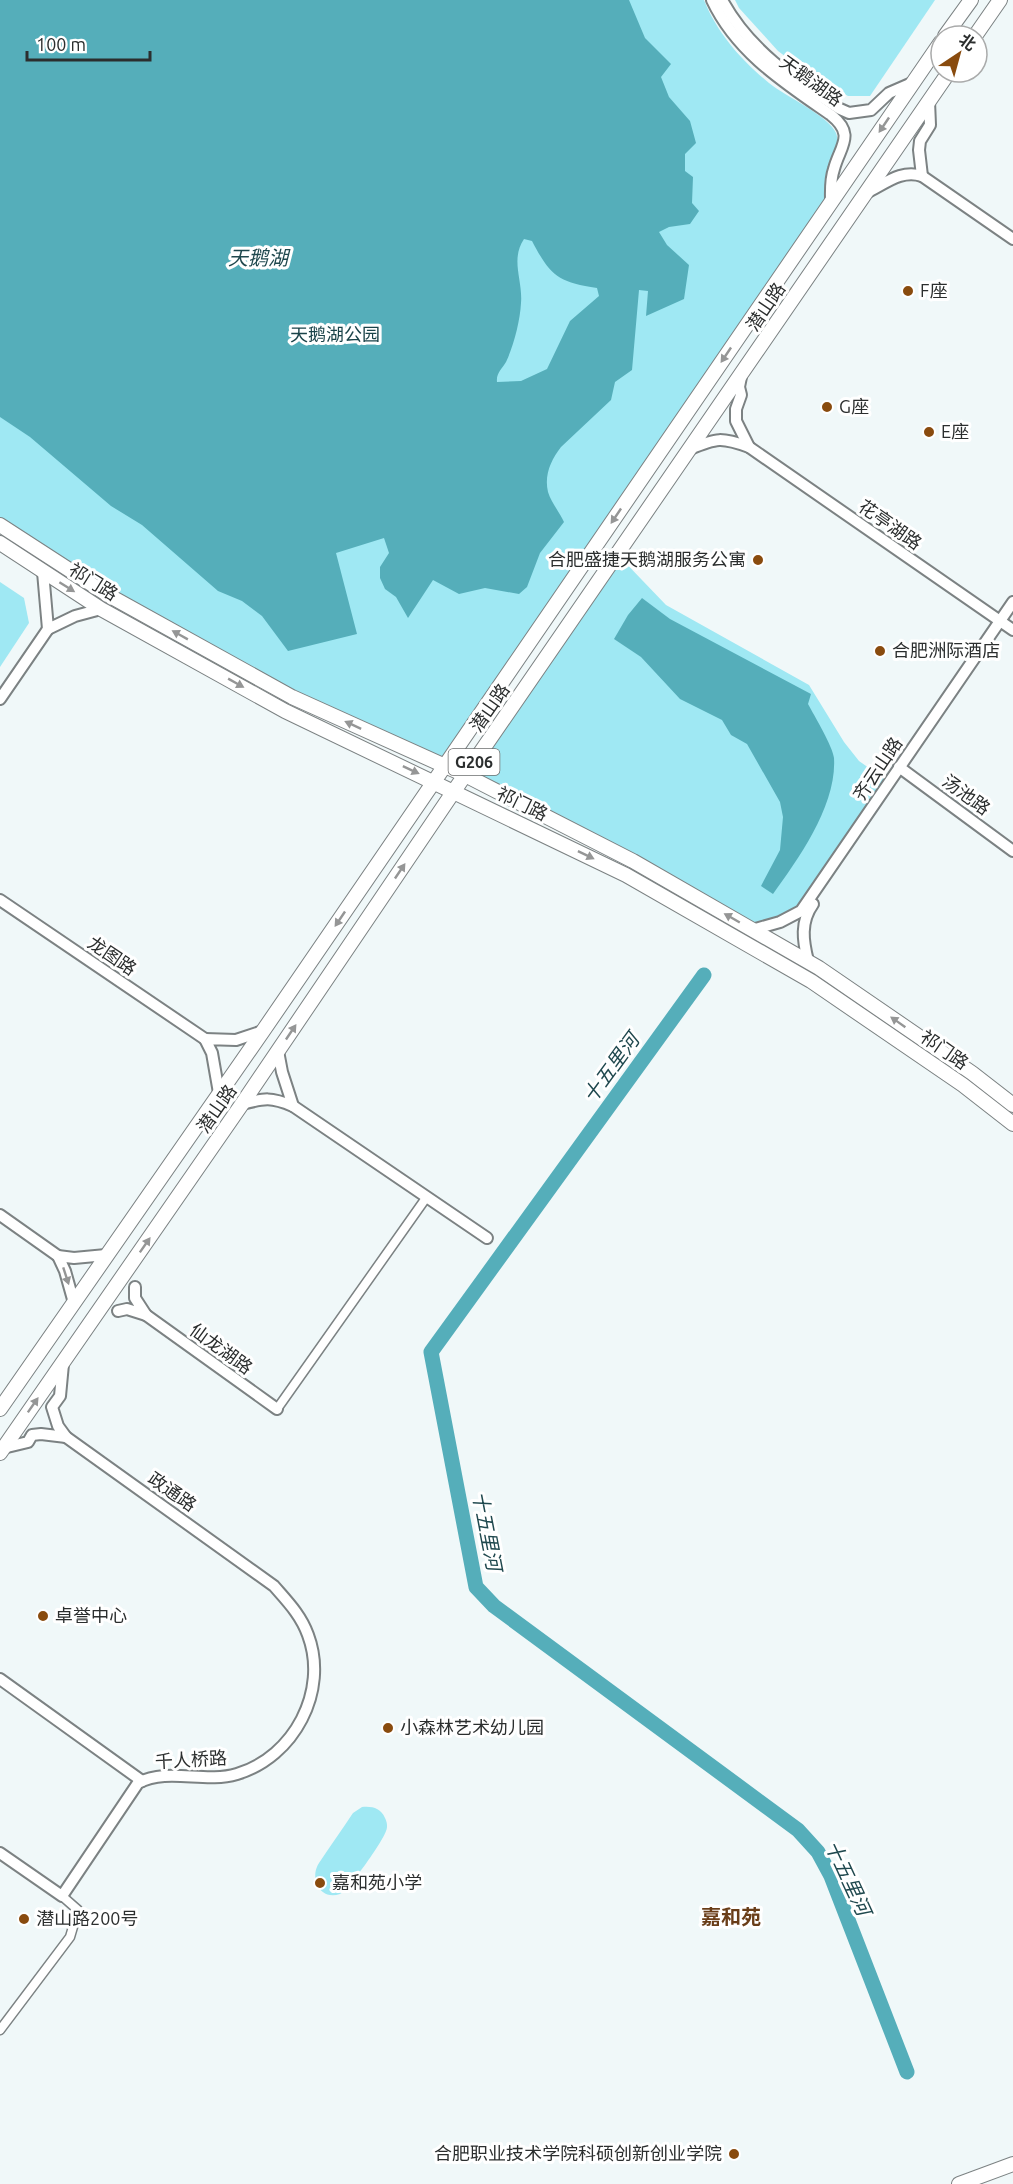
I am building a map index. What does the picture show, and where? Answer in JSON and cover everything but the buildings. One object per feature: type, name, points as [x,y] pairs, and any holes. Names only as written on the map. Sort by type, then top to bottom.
[{"type":"main road","points":[[954,24],[971,0]]},
{"type":"main road","points":[[983,24],[1000,0]]},
{"type":"main road","name":"潜山路","points":[[0,1409],[263,1031],[929,59]]},
{"type":"main road","name":"潜山路","points":[[2,1451],[243,1104],[454,791],[941,84]]},
{"type":"main road","name":"祁门路","points":[[0,525],[108,596],[292,697],[465,775],[633,861],[808,961],[972,1073],[1013,1105]]},
{"type":"main road","name":"祁门路","points":[[0,543],[100,609],[285,711],[435,781],[626,875],[811,981],[963,1085],[1013,1124]]},
{"type":"main road","points":[[959,2184],[1013,2164]]},
{"type":"street","name":"天鹅湖路","points":[[712,0],[732,32],[753,57],[776,77],[831,115],[844,130],[845,141],[831,179],[831,202]]},
{"type":"street","name":"天鹅湖路","points":[[722,0],[740,28],[759,50],[782,70],[849,113],[871,110],[889,93],[912,83]]},
{"type":"street","points":[[922,176],[918,150],[920,141],[930,126],[929,101]]},
{"type":"street","points":[[866,193],[888,183],[896,176],[912,173],[922,176],[1013,239]]},
{"type":"street","name":"花亭湖路","points":[[741,374],[739,387],[741,395],[736,409],[736,421],[749,447]]},
{"type":"street","name":"花亭湖路","points":[[690,449],[711,440],[726,439],[749,447],[1006,625]]},
{"type":"street","points":[[43,572],[48,629]]},
{"type":"street","name":"齐云山路","points":[[752,930],[780,922],[801,911],[1006,625],[1013,602]]},
{"type":"street","points":[[0,699],[48,629],[75,616],[100,609]]},
{"type":"street","points":[[1006,625],[1013,613]]},
{"type":"street","points":[[808,961],[803,930],[809,909],[903,767]]},
{"type":"street","name":"汤池路","points":[[903,767],[1013,846]]},
{"type":"street","name":"汤池路","points":[[903,767],[1013,851]]},
{"type":"street","name":"龙图路","points":[[0,900],[206,1039]]},
{"type":"street","points":[[219,1093],[212,1053],[206,1039],[236,1040],[263,1031]]},
{"type":"street","points":[[278,1051],[293,1106]]},
{"type":"street","points":[[243,1104],[264,1098],[275,1098],[293,1106],[487,1238]]},
{"type":"street","points":[[277,1409],[426,1198]]},
{"type":"street","points":[[0,1215],[58,1256],[74,1258],[106,1255]]},
{"type":"street","points":[[58,1256],[74,1303]]},
{"type":"street","points":[[135,1287],[135,1298],[146,1315]]},
{"type":"street","points":[[118,1311],[127,1309],[146,1315]]},
{"type":"street","name":"仙龙湖路","points":[[146,1315],[277,1409]]},
{"type":"street","points":[[63,1363],[60,1396],[52,1407],[58,1426],[66,1437]]},
{"type":"street","points":[[2,1451],[28,1442],[32,1435],[66,1437]]},
{"type":"street","name":"政通路","points":[[66,1437],[258,1573]]},
{"type":"street","name":"千人桥路","points":[[62,1896],[132,1791],[142,1780],[157,1776],[217,1778],[237,1774],[254,1767],[283,1746],[304,1715],[311,1696],[313,1677],[313,1655],[308,1636],[300,1618],[288,1601],[258,1573]]},
{"type":"street","points":[[0,1679],[142,1780]]},
{"type":"street","points":[[0,1853],[62,1896],[78,1910],[70,1937],[0,2030]]},
{"type":"green space","name":"天鹅湖","points":[[0,0],[704,0],[723,35],[749,65],[769,83],[825,120],[836,133],[837,147],[830,169],[831,202],[444,767],[292,697],[0,525]]},
{"type":"green space","points":[[735,0],[935,0],[870,96],[848,96],[808,73],[778,51],[739,8]]},
{"type":"green space","points":[[618,555],[666,605],[809,685],[844,742],[859,761],[889,782],[801,911],[752,930],[465,775]]},
{"type":"green space","points":[[0,582],[24,598],[29,623],[0,667]]},
{"type":"green space","points":[[362,1807],[373,1807],[381,1812],[387,1823],[386,1831],[365,1865],[344,1891],[340,1894],[327,1894],[318,1887],[316,1869],[353,1813]]},
{"type":"water","name":"天鹅湖","points":[[0,0],[629,0],[645,38],[671,64],[661,77],[669,97],[690,121],[696,143],[685,154],[685,171],[693,177],[692,203],[699,211],[690,224],[669,227],[659,232],[667,245],[689,265],[684,299],[646,316],[648,291],[639,290],[632,370],[615,382],[611,400],[561,447],[551,462],[547,480],[548,492],[564,522],[540,553],[527,587],[519,594],[485,588],[459,594],[433,580],[408,618],[396,597],[385,589],[380,578],[380,567],[389,553],[384,538],[336,553],[357,634],[288,651],[262,616],[242,601],[218,591],[142,525],[111,506],[30,437],[0,417]],"holes":[[[524,239],[532,241],[544,262],[556,275],[572,283],[597,288],[599,296],[570,321],[547,369],[521,381],[497,382],[498,374],[512,348],[519,317],[521,295],[518,255]]]},
{"type":"water","points":[[642,598],[670,619],[811,694],[808,704],[833,753],[833,776],[823,812],[805,848],[773,894],[761,886],[780,850],[783,817],[780,802],[747,744],[731,735],[722,720],[680,699],[641,657],[614,639],[628,615]]},
{"type":"waterway","name":"十五里河","points":[[704,975],[431,1352],[476,1587],[494,1606],[798,1830],[818,1852],[831,1876],[907,2072]]},
{"type":"place","name":"F座","points":[[908,291]]},
{"type":"place","name":"G座","points":[[827,407]]},
{"type":"place","name":"E座","points":[[929,432]]},
{"type":"place","name":"合肥盛捷天鹅湖服务公寓","points":[[758,560]]},
{"type":"place","name":"合肥洲际酒店","points":[[880,651]]},
{"type":"place","name":"卓誉中心","points":[[43,1616]]},
{"type":"place","name":"小森林艺术幼儿园","points":[[388,1728]]},
{"type":"place","name":"嘉和苑小学","points":[[320,1883]]},
{"type":"place","name":"潜山路200号","points":[[24,1919]]},
{"type":"place","name":"合肥职业技术学院科硕创新创业学院","points":[[734,2154]]},
{"type":"district","name":"嘉和苑","points":[[731,1917]]},
{"type":"park label","name":"天鹅湖公园","points":[[335,335]]}]
